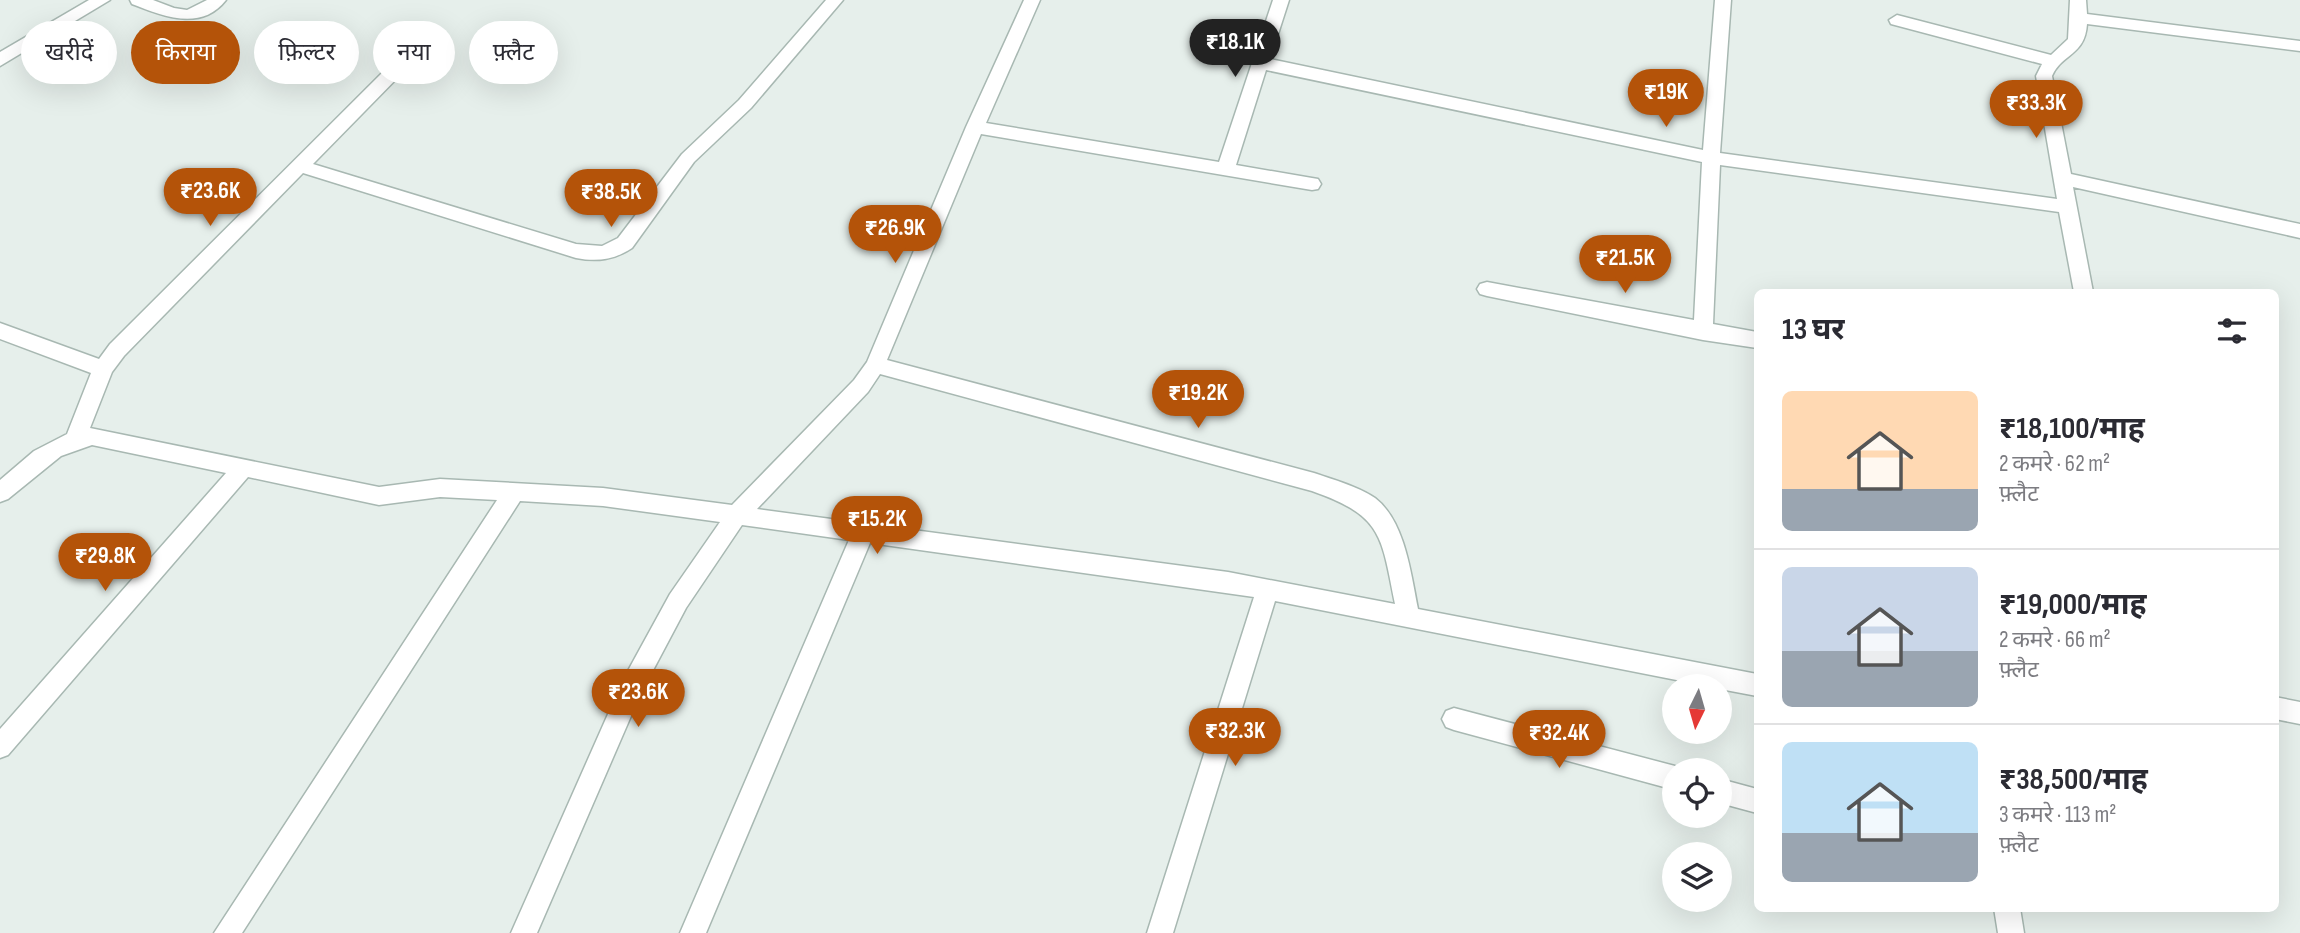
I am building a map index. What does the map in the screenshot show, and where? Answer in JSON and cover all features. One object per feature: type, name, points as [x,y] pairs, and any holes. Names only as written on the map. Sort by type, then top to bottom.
[{"type":"street","points":[[0,60],[77,12],[102,0]]},
{"type":"street","points":[[138,0],[181,16],[204,11],[218,0]]},
{"type":"street","points":[[300,166],[576,251],[597,256],[612,253],[625,243],[688,158],[745,104],[835,0]]},
{"type":"street","points":[[524,933],[632,686],[678,601],[736,516],[861,386],[875,365],[975,127],[1032,0]]},
{"type":"street","points":[[1226,170],[1281,0]]},
{"type":"street","points":[[1703,332],[1711,158],[1723,0]]},
{"type":"street","points":[[2083,289],[2044,76],[2048,64],[2073,47],[2077,35],[2078,9],[2300,46]]},
{"type":"street","points":[[1897,20],[2053,61]]},
{"type":"street","points":[[1260,63],[1711,158],[2069,207]]},
{"type":"street","points":[[76,438],[103,369],[117,351],[381,84]]},
{"type":"street","points":[[975,127],[1312,184]]},
{"type":"street","points":[[2064,179],[2300,231]]},
{"type":"street","points":[[1487,289],[1754,340]]},
{"type":"street","points":[[0,331],[103,369]]},
{"type":"street","points":[[875,365],[1314,482],[1346,495],[1373,509],[1385,528],[1409,618]]},
{"type":"street","points":[[0,493],[37,460],[76,438],[92,436],[379,496],[440,488],[603,497],[1267,590],[1754,684]]},
{"type":"street","points":[[0,747],[243,468]]},
{"type":"street","points":[[226,933],[514,492]]},
{"type":"street","points":[[693,933],[863,533]]},
{"type":"street","points":[[1160,933],[1267,590]]},
{"type":"street","points":[[2279,709],[2300,713]]},
{"type":"street","points":[[1454,719],[1662,775]]},
{"type":"street","points":[[1732,794],[1754,800]]},
{"type":"street","points":[[2008,912],[2011,933]]}]
